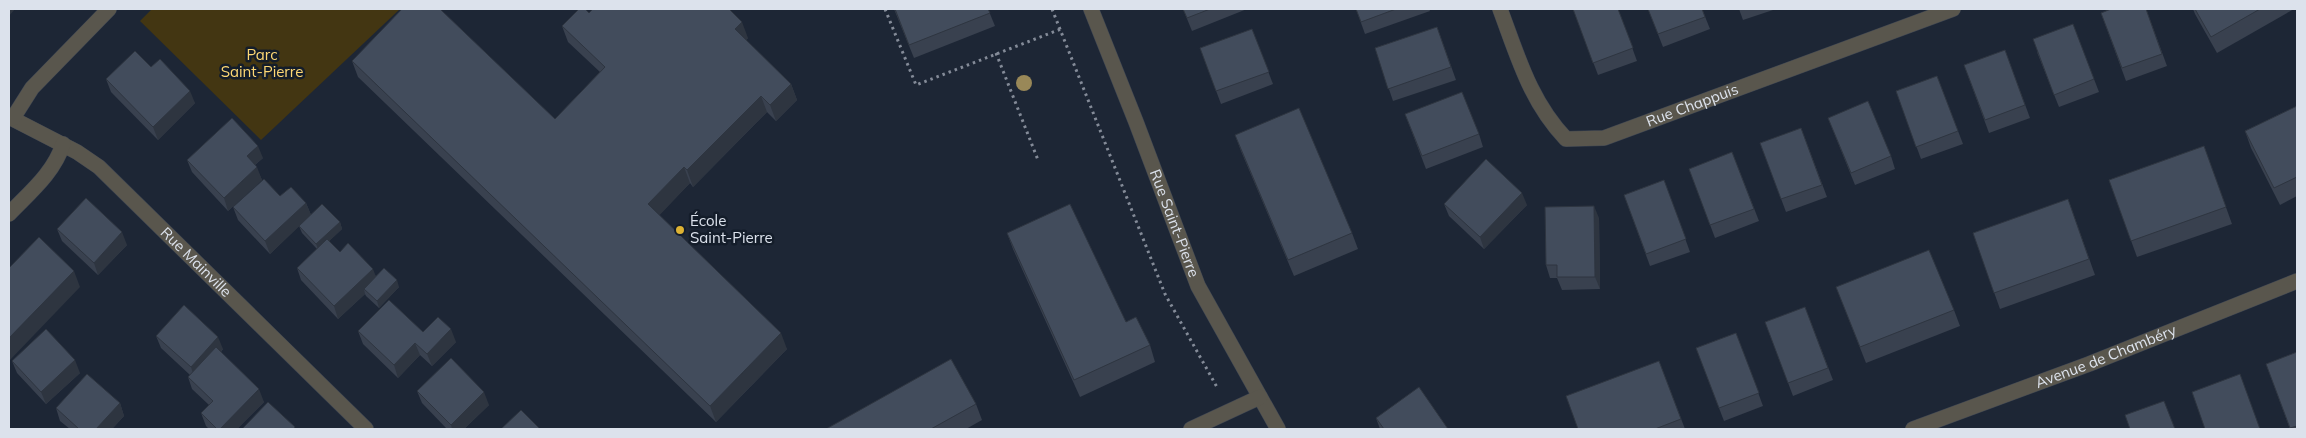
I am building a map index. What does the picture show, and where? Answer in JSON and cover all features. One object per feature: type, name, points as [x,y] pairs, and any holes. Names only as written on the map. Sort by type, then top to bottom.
[{"type":"street","points":[[11,118],[32,88],[109,9]]},
{"type":"street","name":"Rue Saint-Pierre","points":[[1091,9],[1139,129],[1198,286],[1278,429]]},
{"type":"street","name":"Rue Chappuis","points":[[1500,9],[1533,96],[1551,123],[1566,139],[1604,138],[1953,9]]},
{"type":"street","name":"Rue Mainville","points":[[11,118],[64,144],[99,167],[366,429]]},
{"type":"street","points":[[9,214],[46,175],[57,160],[64,144]]},
{"type":"street","name":"Avenue de Chambéry","points":[[1913,429],[2089,364],[2297,281]]},
{"type":"street","points":[[1191,429],[1260,397]]},
{"type":"path","points":[[885,9],[916,85],[996,53],[1061,30]]},
{"type":"path","points":[[1052,9],[1165,294],[1213,382]]},
{"type":"path","points":[[996,53],[1038,160]]},
{"type":"green space","name":"Parc Saint-Pierre","points":[[152,9],[400,9],[261,140],[140,21]]},
{"type":"building","points":[[402,9],[440,9],[555,119],[605,67],[562,26],[579,9],[585,9],[589,13],[593,9],[729,9],[742,22],[735,29],[791,84],[770,105],[761,96],[687,170],[684,167],[648,204],[781,333],[710,406],[352,61]]},
{"type":"building","points":[[895,9],[988,9],[990,13],[909,45]]},
{"type":"building","points":[[1183,9],[1210,9],[1187,18]]},
{"type":"building","points":[[1356,9],[1396,9],[1361,22]]},
{"type":"building","points":[[1573,9],[1618,9],[1633,48],[1593,63]]},
{"type":"building","points":[[1648,9],[1702,9],[1705,17],[1658,34]]},
{"type":"building","points":[[2111,9],[2146,9],[2162,54],[2122,68],[2101,13]]},
{"type":"building","points":[[2195,9],[2260,9],[2211,37]]},
{"type":"building","points":[[2073,24],[2094,79],[2054,95],[2033,39]]},
{"type":"building","points":[[1437,27],[1451,67],[1388,89],[1375,48]]},
{"type":"building","points":[[1252,29],[1269,72],[1216,91],[1200,48]]},
{"type":"building","points":[[2005,50],[2025,105],[1985,120],[1964,65]]},
{"type":"building","points":[[135,51],[151,67],[160,59],[190,91],[153,127],[106,79]]},
{"type":"building","points":[[1937,76],[1958,131],[1916,147],[1896,91]]},
{"type":"building","points":[[1462,92],[1479,134],[1422,156],[1405,114]]},
{"type":"building","points":[[1868,101],[1891,156],[1851,173],[1828,118]]},
{"type":"building","points":[[2297,106],[2297,177],[2274,188],[2245,131]]},
{"type":"building","points":[[1299,108],[1352,233],[1288,260],[1235,135]]},
{"type":"building","points":[[232,118],[258,146],[247,156],[257,167],[224,198],[187,160]]},
{"type":"building","points":[[1801,128],[1822,185],[1781,199],[1760,143]]},
{"type":"building","points":[[2204,146],[2226,207],[2131,241],[2109,180]]},
{"type":"building","points":[[1732,152],[1754,209],[1710,225],[1689,169]]},
{"type":"building","points":[[1486,159],[1522,193],[1480,237],[1444,204]]},
{"type":"building","points":[[264,179],[280,196],[291,187],[306,203],[265,241],[233,207]]},
{"type":"building","points":[[1664,180],[1686,239],[1646,254],[1624,195]]},
{"type":"building","points":[[86,198],[122,232],[94,263],[57,229]]},
{"type":"building","points":[[2068,199],[2089,259],[1994,293],[1973,233]]},
{"type":"building","points":[[322,204],[340,222],[316,244],[299,226]]},
{"type":"building","points":[[1070,204],[1126,322],[1136,317],[1150,345],[1074,380],[1007,233]]},
{"type":"building","points":[[1594,206],[1595,277],[1557,277],[1557,265],[1546,265],[1545,207]]},
{"type":"building","points":[[39,237],[74,271],[9,338],[9,268]]},
{"type":"building","points":[[327,239],[340,252],[348,243],[373,269],[334,306],[297,268]]},
{"type":"building","points":[[1929,250],[1954,310],[1860,347],[1836,287]]},
{"type":"building","points":[[384,268],[397,280],[377,301],[364,289]]},
{"type":"building","points":[[389,300],[423,332],[438,317],[451,329],[427,354],[415,343],[394,365],[358,331]]},
{"type":"building","points":[[184,305],[218,337],[191,367],[156,336]]},
{"type":"building","points":[[1805,307],[1828,368],[1788,383],[1765,322]]},
{"type":"building","points":[[46,329],[75,360],[41,392],[12,361]]},
{"type":"building","points":[[1736,333],[1759,393],[1719,408],[1696,348]]},
{"type":"building","points":[[216,347],[259,389],[220,429],[217,429],[201,413],[213,401],[188,377]]},
{"type":"building","points":[[2297,352],[2297,426],[2290,428],[2266,364]]},
{"type":"building","points":[[451,358],[484,392],[451,425],[417,391]]},
{"type":"building","points":[[951,359],[976,404],[931,429],[826,429]]},
{"type":"building","points":[[1659,361],[1681,419],[1655,429],[1578,429],[1566,396]]},
{"type":"building","points":[[87,374],[120,403],[96,429],[79,429],[56,408]]},
{"type":"building","points":[[2240,374],[2260,429],[2205,429],[2192,392]]},
{"type":"building","points":[[1419,387],[1448,429],[1384,429],[1376,418]]},
{"type":"building","points":[[2164,401],[2175,429],[2130,429],[2125,415]]},
{"type":"building","points":[[268,402],[295,427],[293,429],[242,429]]},
{"type":"building","points":[[521,410],[540,429],[501,429]]},
{"type":"place","name":"École Saint-Pierre","points":[[680,230]]}]
